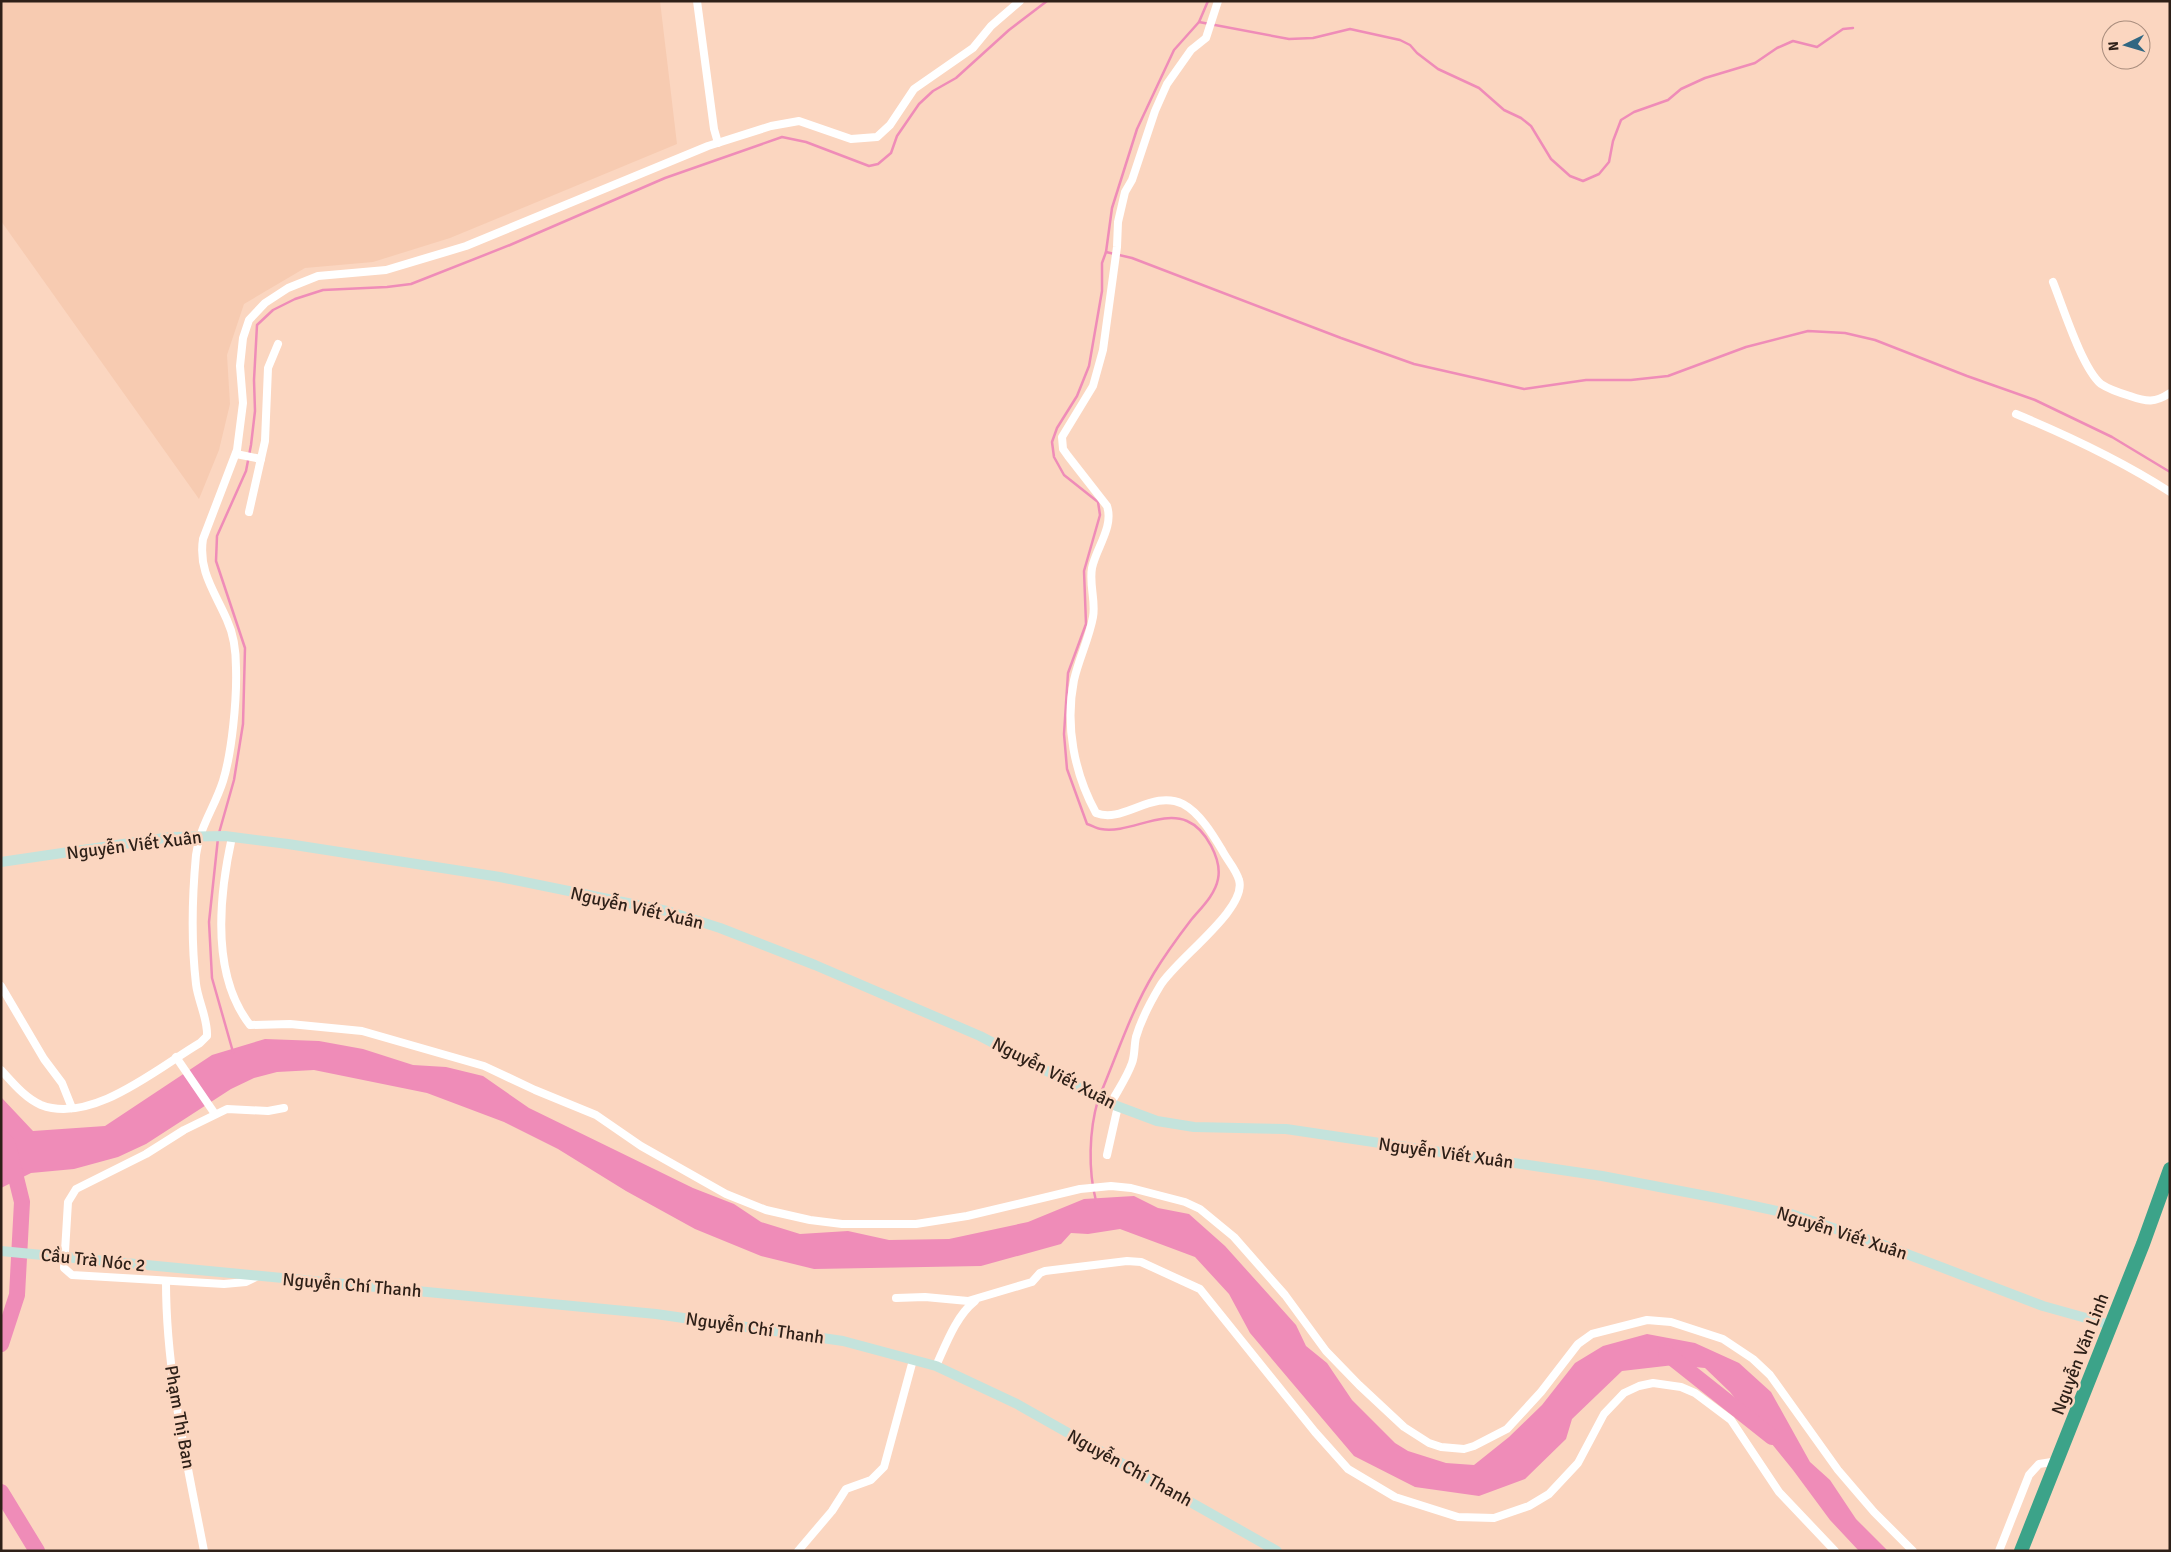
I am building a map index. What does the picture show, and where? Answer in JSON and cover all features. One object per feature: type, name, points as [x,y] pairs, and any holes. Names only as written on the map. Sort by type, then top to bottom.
[{"type":"highway","name":"Nguyễn Văn Linh","points":[[2021,1551],[2058,1461],[2170,1169]]},
{"type":"street","points":[[697,1],[714,129],[718,143]]},
{"type":"street","points":[[1,1070],[16,1086],[41,1105],[54,1108],[72,1108],[92,1104],[136,1085],[200,1043],[207,1036],[198,995],[192,921],[202,836],[222,782],[230,749],[237,669],[234,644],[228,622],[204,571],[201,553],[203,539],[238,455],[243,403],[240,366],[243,338],[249,320],[265,303],[288,288],[318,276],[386,270],[466,246],[692,152],[772,126],[799,121],[852,140],[877,137],[890,125],[914,89],[974,48],[990,26],[1020,1]]},
{"type":"street","points":[[1107,1155],[1112,1104],[1132,1064],[1137,1034],[1161,984],[1171,970],[1225,916],[1237,898],[1239,880],[1213,836],[1191,810],[1174,801],[1152,801],[1109,816],[1096,813],[1085,791],[1072,744],[1071,714],[1074,680],[1089,637],[1094,614],[1090,589],[1092,566],[1108,524],[1110,513],[1107,506],[1063,449],[1062,438],[1086,399],[1098,370],[1103,350],[1115,264],[1120,205],[1162,95],[1181,63],[1206,38],[1218,1]]},
{"type":"street","points":[[2053,282],[2084,357],[2094,376],[2107,388],[2134,398],[2152,401],[2161,400],[2170,393]]},
{"type":"street","points":[[249,512],[257,459],[266,428],[266,379],[271,356],[278,344]]},
{"type":"street","points":[[2016,414],[2104,455],[2170,492]]},
{"type":"street","points":[[238,455],[257,459]]},
{"type":"street","name":"Nguyễn Viết Xuân","points":[[1,862],[171,837],[229,837],[500,877],[667,912],[720,928],[815,965],[980,1036],[1112,1104],[1157,1120],[1179,1125],[1286,1129],[1602,1176],[1727,1200],[1799,1216],[1878,1243],[2043,1306],[2111,1325]]},
{"type":"street","points":[[229,837],[224,879],[222,937],[235,1003],[250,1025],[290,1024],[369,1032],[484,1066],[535,1090],[596,1115],[642,1146],[726,1194],[766,1210],[810,1220],[842,1224],[916,1224],[967,1216],[1095,1187],[1119,1186],[1176,1199],[1200,1209],[1234,1236],[1254,1258],[1342,1369],[1404,1427],[1429,1443],[1441,1447],[1469,1448],[1497,1436],[1507,1429],[1533,1403],[1578,1344],[1592,1334],[1615,1326],[1658,1320],[1723,1339],[1753,1359],[1770,1375],[1838,1470],[1874,1512],[1913,1551]]},
{"type":"street","points":[[1,986],[44,1058],[62,1083],[72,1108]]},
{"type":"street","points":[[176,1057],[215,1114]]},
{"type":"street","points":[[258,1276],[246,1282],[224,1284],[72,1275],[64,1268],[68,1202],[76,1189],[146,1154],[184,1130],[215,1114],[227,1109],[268,1111],[284,1108]]},
{"type":"street","name":"Cầu Trà Nóc 2","points":[[1,1251],[184,1270]]},
{"type":"street","points":[[896,1298],[957,1301],[976,1299],[1032,1282],[1045,1271],[1114,1261],[1141,1262],[1200,1289],[1314,1432],[1348,1469],[1395,1497],[1458,1517],[1494,1518],[1529,1506],[1549,1494],[1578,1463],[1604,1414],[1624,1393],[1653,1382],[1681,1386],[1695,1393],[1731,1420],[1779,1492],[1835,1551]]},
{"type":"street","name":"Nguyễn Chí Thanh","points":[[184,1270],[656,1314],[834,1339],[936,1366],[1017,1404],[1277,1551]]},
{"type":"street","name":"Phạm Thị Ban","points":[[166,1282],[169,1353],[176,1404],[204,1551]]},
{"type":"street","points":[[936,1366],[959,1319],[967,1307],[976,1299]]},
{"type":"street","points":[[798,1551],[832,1511],[846,1489],[871,1480],[884,1467],[913,1360]]},
{"type":"street","points":[[1999,1551],[2029,1474],[2039,1464],[2058,1461]]},
{"type":"shaded area","points":[[1,1],[660,1],[677,144],[450,238],[373,262],[305,268],[244,304],[227,355],[230,404],[219,450],[199,499],[1,221]]},
{"type":"shaded area","points":[[265,1039],[319,1041],[363,1049],[413,1065],[446,1067],[483,1076],[529,1108],[693,1188],[734,1204],[761,1222],[800,1234],[848,1231],[889,1240],[949,1239],[1028,1222],[1084,1199],[1134,1196],[1158,1208],[1189,1214],[1225,1246],[1296,1325],[1306,1346],[1327,1363],[1352,1400],[1395,1443],[1408,1451],[1446,1463],[1474,1465],[1509,1437],[1542,1405],[1575,1363],[1603,1346],[1647,1334],[1695,1343],[1739,1363],[1771,1392],[1810,1462],[1830,1480],[1856,1519],[1888,1551],[1859,1551],[1830,1520],[1793,1470],[1730,1392],[1705,1368],[1674,1365],[1622,1371],[1572,1419],[1566,1439],[1525,1479],[1479,1496],[1415,1487],[1354,1456],[1250,1333],[1229,1294],[1195,1257],[1120,1229],[1088,1234],[1071,1233],[1061,1244],[981,1266],[814,1269],[761,1256],[695,1229],[626,1191],[558,1149],[504,1122],[427,1093],[314,1070],[277,1072],[254,1078],[231,1089],[146,1144],[118,1157],[74,1169],[31,1173],[1,1188],[1,1097],[33,1131],[105,1126],[212,1055]]},
{"type":"waterway","points":[[219,833],[234,780],[243,724],[245,648],[216,561],[217,536],[246,471],[251,445],[255,411],[254,380],[257,325],[273,310],[295,299],[323,290],[411,284],[510,245],[665,178],[782,137],[806,142],[869,166],[878,164],[891,153],[897,136],[919,104],[933,91],[956,78],[1009,30],[1047,1]]},
{"type":"waterway","points":[[1100,1095],[1131,1018],[1146,988],[1172,946],[1211,896],[1219,871],[1215,854],[1206,838],[1194,825],[1187,821],[1177,818],[1166,818],[1111,830],[1099,829],[1087,824],[1067,769],[1064,734],[1068,673],[1086,624],[1084,571],[1100,515],[1098,502],[1064,475],[1054,457],[1052,442],[1057,428],[1077,396],[1089,366],[1102,291],[1102,263],[1106,252],[1112,208],[1137,129],[1174,50],[1199,22],[1208,1]]},
{"type":"waterway","points":[[1199,22],[1289,39],[1313,38],[1350,29],[1400,40],[1410,45],[1417,53],[1438,69],[1479,88],[1504,110],[1521,118],[1531,126],[1551,159],[1570,176],[1583,181],[1599,174],[1609,162],[1613,141],[1621,120],[1634,112],[1668,100],[1681,89],[1705,78],[1755,63],[1777,48],[1793,41],[1817,47],[1843,29],[1853,28]]},
{"type":"waterway","points":[[1106,252],[1132,258],[1414,364],[1524,389],[1586,380],[1631,380],[1668,376],[1746,347],[1808,331],[1845,333],[1875,340],[2035,400],[2112,437],[2170,472]]},
{"type":"waterway","points":[[218,838],[209,922],[212,978],[233,1052]]},
{"type":"waterway","points":[[1096,1201],[1091,1164],[1091,1137],[1098,1100]]},
{"type":"waterway","points":[[1,1138],[8,1145],[22,1202],[17,1295],[1,1344]]},
{"type":"waterway","points":[[1666,1353],[1772,1437]]},
{"type":"waterway","points":[[1,1492],[37,1551]]}]
